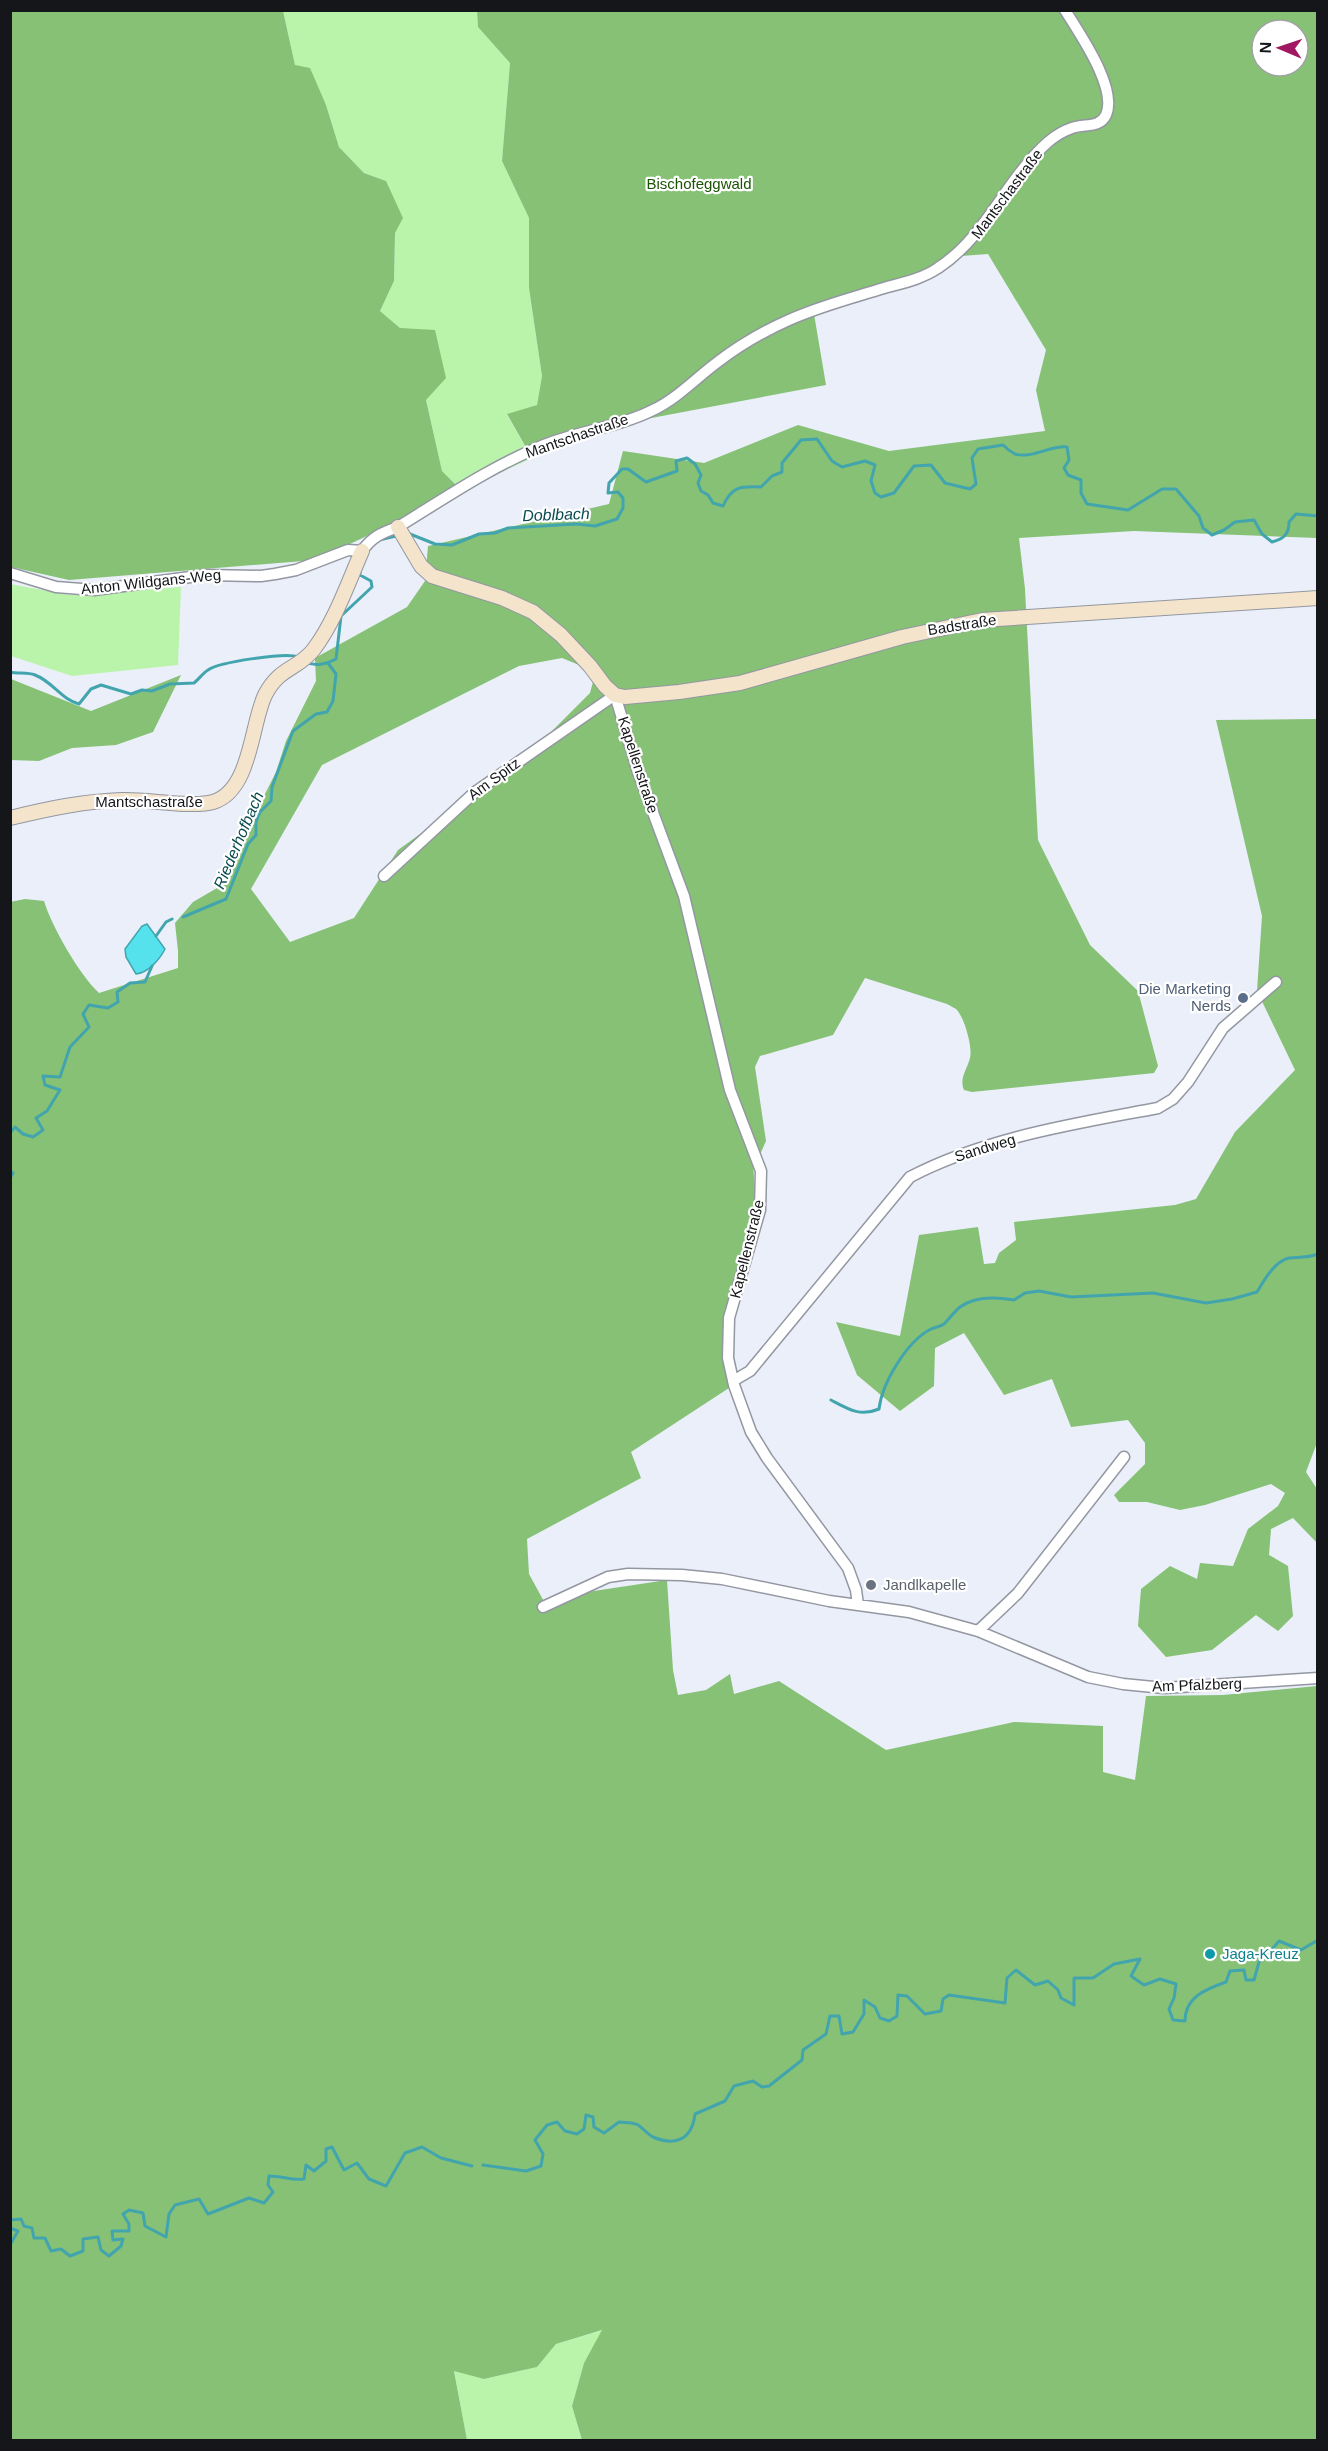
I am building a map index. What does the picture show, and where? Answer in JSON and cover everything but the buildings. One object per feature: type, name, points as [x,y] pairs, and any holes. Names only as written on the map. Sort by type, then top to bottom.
[{"type":"street","name":"Mantschastraße","points":[[10,818],[86,803],[123,800],[202,803],[223,798],[247,761],[265,696],[275,679],[303,659],[322,636],[362,551],[370,540],[380,533],[398,527],[514,458],[563,438],[655,409],[720,360],[767,330],[812,310],[918,278],[936,270],[960,252],[982,229],[1023,170],[1047,142],[1075,127],[1102,122],[1107,113],[1106,89],[1100,74],[1065,10]]},
{"type":"street","name":"Kapellenstraße","points":[[398,527],[421,566],[432,576],[502,598],[533,612],[561,635],[615,695],[638,772],[684,896],[730,1090],[761,1171],[760,1209],[729,1318],[728,1358],[733,1381],[751,1432],[767,1458],[848,1568],[856,1590],[858,1605]]},
{"type":"street","name":"Anton Wildgans-Weg","points":[[10,573],[56,587],[94,590],[205,575],[275,574],[296,570],[348,550],[362,551]]},
{"type":"street","name":"Badstraße","points":[[615,695],[625,697],[679,693],[740,683],[902,637],[982,620],[1317,598]]},
{"type":"street","name":"Am Spitz","points":[[384,876],[403,856],[475,792],[615,695]]},
{"type":"street","name":"Sandweg","points":[[733,1381],[750,1371],[910,1177],[935,1164],[993,1144],[1070,1125],[1158,1108],[1166,1104],[1188,1082],[1223,1028],[1276,982]]},
{"type":"street","points":[[978,1631],[1024,1586],[1124,1457]]},
{"type":"street","points":[[543,1607],[597,1581],[616,1576],[643,1574],[682,1575],[722,1580],[858,1605]]},
{"type":"street","name":"Am Pfalzberg","points":[[858,1605],[909,1612],[978,1631],[1088,1677],[1123,1684],[1164,1688],[1317,1678]]},
{"type":"green space","points":[[11,11],[283,11],[295,65],[310,68],[326,105],[339,147],[364,173],[386,181],[403,218],[395,233],[394,281],[380,311],[400,328],[435,330],[446,378],[426,400],[442,471],[462,491],[316,560],[69,580],[11,567]]},
{"type":"green space","points":[[283,11],[477,11],[478,27],[510,63],[502,161],[529,218],[529,288],[542,376],[537,405],[507,415],[532,458],[462,491],[442,471],[426,400],[400,328],[380,311],[394,281],[395,233],[386,181],[364,173],[339,147],[326,105],[295,65]]},
{"type":"green space","name":"Bischofeggwald","points":[[477,11],[1317,11],[1317,538],[1134,531],[1019,538],[1025,589],[1038,840],[1090,945],[1138,991],[1158,1066],[1154,1073],[972,1092],[964,1090],[963,1078],[971,1053],[965,1025],[956,1009],[947,1004],[865,978],[833,1035],[760,1056],[755,1067],[766,1141],[758,1159],[753,1163],[756,1206],[723,1320],[725,1364],[729,1388],[631,1452],[641,1478],[527,1539],[529,1574],[547,1607],[587,1592],[667,1580],[673,1670],[678,1695],[706,1690],[730,1674],[734,1694],[779,1681],[886,1750],[1014,1722],[1103,1726],[1103,1772],[1135,1780],[1146,1696],[1223,1695],[1317,1686],[1317,2440],[582,2440],[572,2406],[584,2363],[602,2330],[556,2344],[537,2367],[484,2379],[454,2371],[467,2440],[11,2440],[10,902],[25,899],[44,901],[67,950],[99,993],[178,968],[175,923],[193,902],[217,888],[230,870],[240,844],[276,772],[286,741],[316,681],[315,658],[407,607],[425,581],[428,546],[609,504],[623,451],[704,463],[798,425],[889,451],[1045,431],[1036,390],[1046,350],[988,254],[961,256],[814,314],[826,385],[593,429],[532,458],[507,414],[537,405],[542,376],[529,288],[529,218],[502,161],[510,63],[478,27]],"holes":[[[562,658],[584,667],[594,678],[590,693],[524,759],[398,850],[354,918],[290,942],[251,889],[322,765],[519,666]]]},
{"type":"green space","points":[[10,584],[70,595],[181,587],[178,665],[72,676],[11,656]]},
{"type":"green space","points":[[181,675],[153,732],[116,745],[72,748],[39,761],[11,760],[11,679],[91,711]]},
{"type":"green space","points":[[1317,719],[1318,1440],[1306,1472],[1317,1489],[1317,1543],[1293,1518],[1271,1529],[1269,1555],[1288,1566],[1293,1616],[1278,1631],[1256,1615],[1212,1650],[1166,1657],[1138,1626],[1141,1589],[1170,1566],[1197,1579],[1200,1563],[1233,1566],[1248,1529],[1278,1506],[1285,1493],[1271,1484],[1205,1505],[1180,1510],[1147,1502],[1119,1502],[1114,1495],[1145,1464],[1145,1443],[1128,1420],[1071,1427],[1052,1379],[1004,1395],[964,1333],[935,1348],[934,1386],[900,1411],[857,1375],[836,1322],[900,1336],[919,1235],[978,1227],[984,1264],[995,1263],[999,1253],[1016,1240],[1014,1222],[1175,1205],[1196,1199],[1235,1132],[1295,1070],[1257,991],[1262,916],[1216,720]]},
{"type":"green space","points":[[603,2330],[584,2363],[572,2406],[582,2440],[467,2440],[454,2370],[484,2379],[537,2367],[556,2344]]},
{"type":"water","points":[[147,924],[165,949],[153,965],[136,974],[126,957],[125,949],[142,926]]},
{"type":"waterway","name":"Doblbach","points":[[410,534],[435,544],[452,545],[479,534],[495,533],[508,528],[576,524],[595,526],[617,519],[623,508],[623,498],[618,492],[608,493],[609,483],[622,469],[628,469],[646,482],[677,471],[676,461],[687,458],[695,464],[701,475],[698,483],[701,491],[708,495],[713,503],[723,506],[734,491],[743,487],[761,487],[772,476],[782,472],[782,463],[801,440],[817,439],[832,461],[842,467],[865,461],[875,465],[871,481],[875,493],[881,497],[894,493],[914,466],[931,465],[945,483],[970,489],[976,484],[972,458],[978,449],[1003,445],[1015,454],[1028,455],[1067,447],[1069,460],[1064,468],[1068,475],[1081,480],[1081,493],[1087,504],[1128,510],[1162,489],[1176,489],[1199,516],[1203,528],[1212,535],[1235,522],[1254,520],[1262,534],[1272,542],[1285,536],[1289,522],[1296,514],[1318,516]]},
{"type":"waterway","name":"Doblbach","points":[[379,540],[396,536]]},
{"type":"waterway","name":"Doblbach","points":[[306,662],[321,664],[336,659],[341,616],[372,587],[371,581],[360,575],[360,569]]},
{"type":"waterway","name":"Doblbach","points":[[10,672],[32,674],[41,678],[67,699],[79,704],[91,689],[101,685],[131,694],[142,690],[152,691],[170,684],[194,683],[208,670],[238,661],[268,657],[298,657]]},
{"type":"waterway","name":"Riederhofbach","points":[[183,917],[226,899],[248,844],[256,835],[256,822],[260,812],[271,801],[272,787],[293,731],[316,714],[327,712],[333,701],[336,674],[328,663]]},
{"type":"waterway","name":"Riederhofbach","points":[[156,936],[166,922],[172,919]]},
{"type":"waterway","name":"Riederhofbach","points":[[10,1133],[15,1127],[23,1134],[33,1137],[43,1130],[36,1118],[47,1111],[60,1090],[45,1085],[43,1076],[60,1077],[70,1047],[89,1027],[83,1014],[89,1005],[108,1008],[118,1002],[117,992],[130,983],[145,982],[152,966]]},
{"type":"waterway","name":"Riederhofbach","points":[[10,1171],[13,1173],[10,1178]]},
{"type":"waterway","points":[[831,1400],[860,1412],[879,1409],[890,1375],[913,1343],[931,1329],[944,1324],[960,1307],[972,1301],[993,1298],[1014,1300],[1025,1293],[1039,1291],[1071,1297],[1153,1293],[1206,1303],[1257,1292],[1279,1263],[1289,1258],[1318,1254]]},
{"type":"waterway","points":[[1273,1948],[1279,1941],[1301,1950],[1318,1940]]},
{"type":"waterway","points":[[483,2165],[526,2171],[541,2166],[543,2154],[535,2140],[547,2125],[557,2122],[565,2131],[577,2134],[584,2129],[586,2115],[593,2117],[594,2127],[604,2133],[619,2122],[636,2124],[651,2136],[661,2140],[682,2139],[690,2130],[695,2114],[725,2101],[734,2086],[753,2081],[762,2087],[769,2086],[802,2060],[803,2050],[826,2034],[830,2016],[839,2016],[842,2034],[853,2032],[864,2014],[864,2000],[875,2007],[880,2018],[889,2021],[897,2016],[898,1995],[907,1996],[925,2014],[941,2011],[943,1999],[949,1995],[1005,2003],[1007,1978],[1016,1970],[1035,1985],[1048,1981],[1058,1990],[1061,1998],[1074,2005],[1074,1978],[1093,1978],[1114,1964],[1140,1959],[1131,1976],[1144,1985],[1160,1979],[1176,1984],[1174,1998],[1169,2009],[1173,2020],[1185,2021],[1189,2006],[1198,1995],[1226,1982],[1230,1971],[1244,1970],[1246,1980],[1254,1980],[1259,1962],[1266,1955]]},
{"type":"waterway","points":[[10,2220],[21,2219],[24,2226],[32,2228],[34,2238],[45,2238],[51,2251],[61,2249],[70,2256],[83,2251],[83,2239],[98,2237],[101,2250],[109,2256],[121,2246],[123,2239],[113,2240],[112,2231],[129,2231],[129,2224],[123,2214],[129,2210],[143,2213],[145,2226],[166,2237],[169,2214],[175,2205],[199,2199],[208,2214],[249,2198],[264,2203],[273,2192],[268,2185],[269,2176],[304,2179],[306,2165],[314,2171],[326,2161],[326,2149],[332,2147],[344,2170],[357,2163],[369,2179],[386,2186],[405,2153],[422,2147],[441,2158],[472,2166]]},
{"type":"waterway","points":[[10,2228],[18,2231],[10,2245]]},
{"type":"place","name":"Die Marketing Nerds","points":[[1243,998]]},
{"type":"place","name":"Jandlkapelle","points":[[871,1585]]},
{"type":"place","name":"Jaga-Kreuz","points":[[1210,1954]]}]
